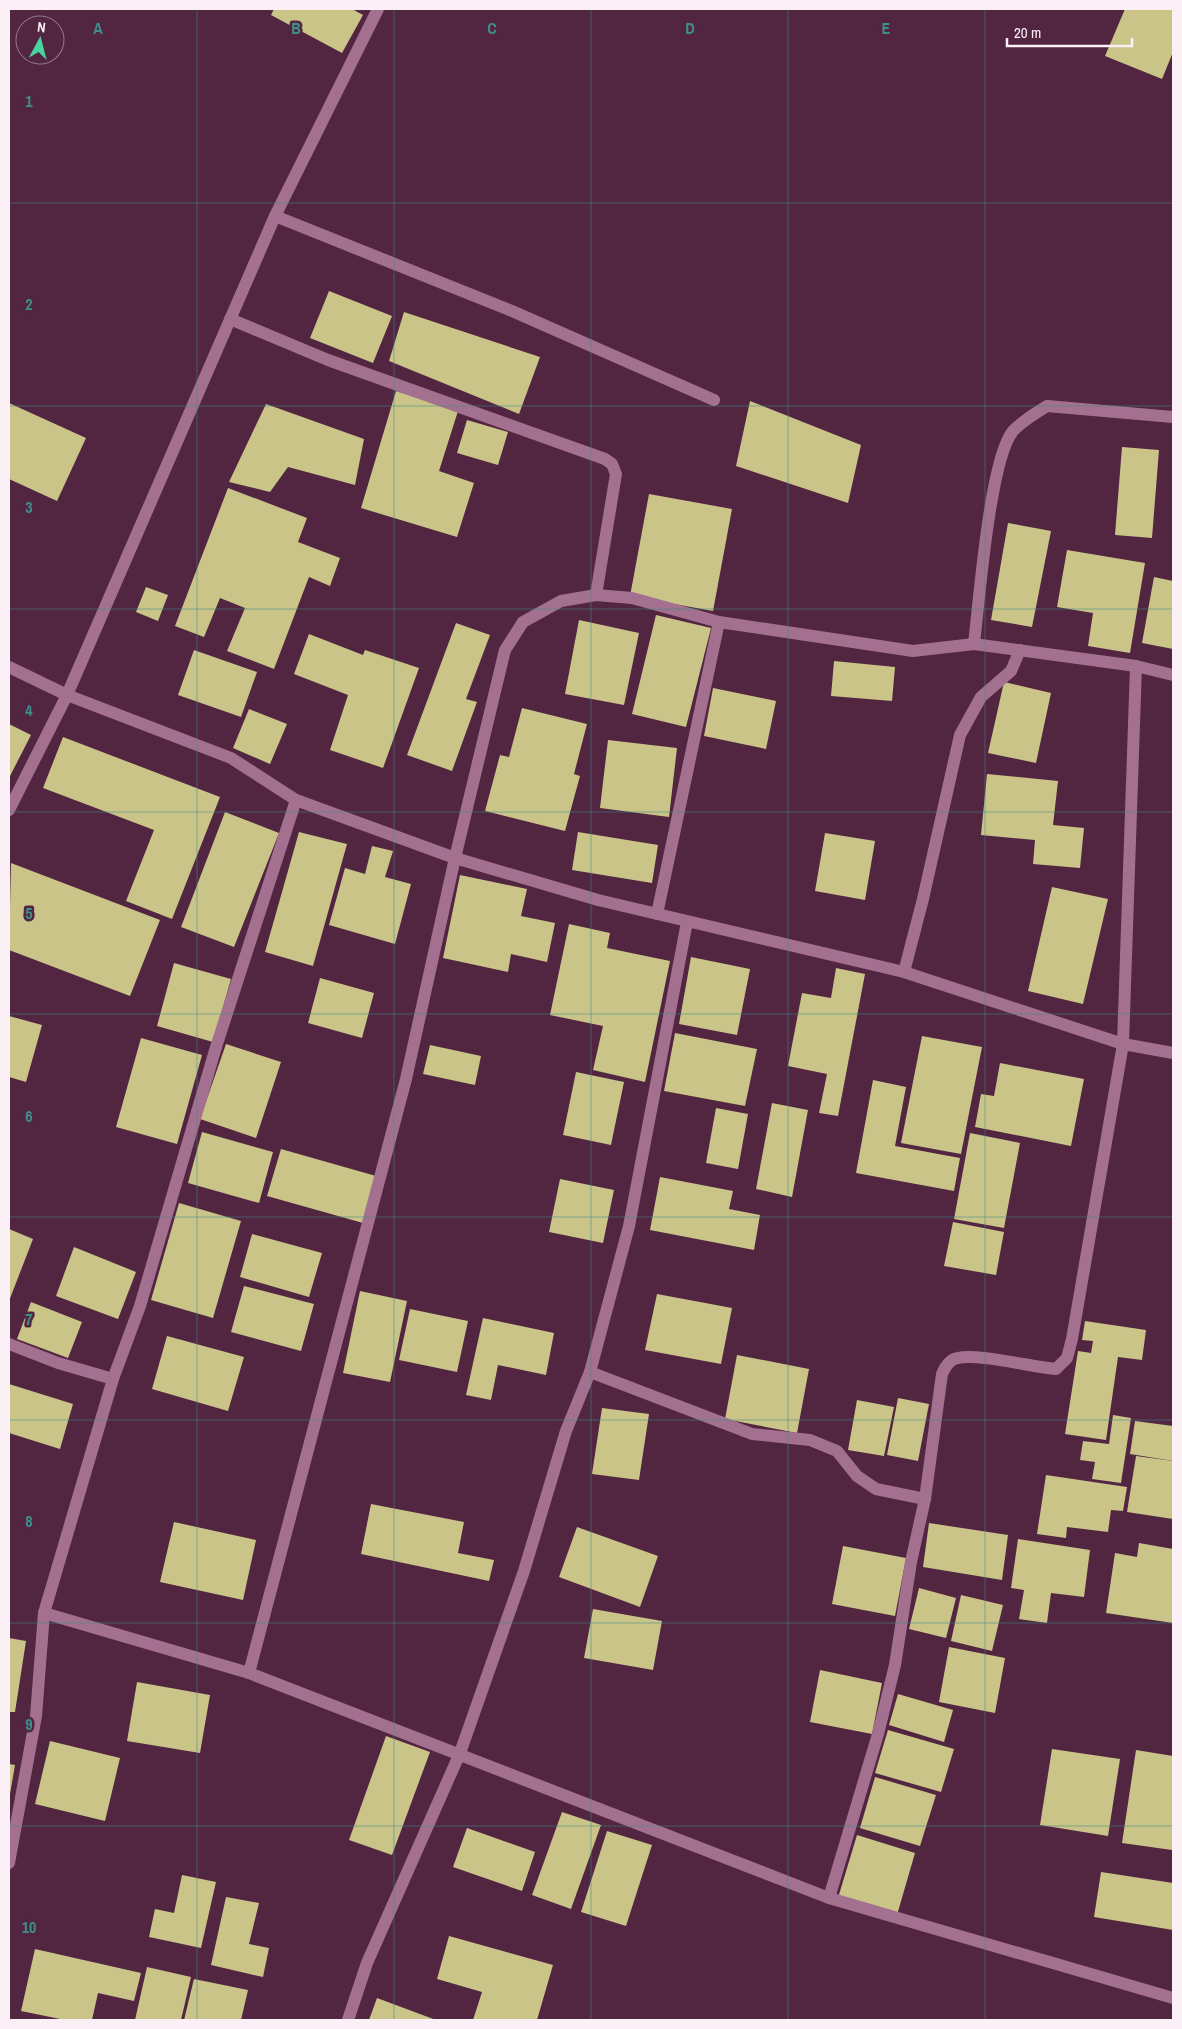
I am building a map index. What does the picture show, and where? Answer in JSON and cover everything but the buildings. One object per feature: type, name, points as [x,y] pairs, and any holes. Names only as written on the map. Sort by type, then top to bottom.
[{"type":"street","points":[[9,810],[67,695],[275,216],[378,9]]},
{"type":"street","points":[[275,216],[512,311],[714,400]]},
{"type":"street","points":[[230,319],[328,360],[605,459],[612,464],[616,474],[596,595]]},
{"type":"street","points":[[974,644],[990,511],[1002,452],[1012,431],[1046,406],[1173,417]]},
{"type":"street","points":[[249,1672],[406,1078],[455,858],[505,650],[523,622],[561,602],[596,595],[632,598],[719,622],[913,651],[974,644],[1136,666],[1173,675]]},
{"type":"street","points":[[658,914],[719,622]]},
{"type":"street","points":[[904,972],[923,899],[960,735],[981,698],[1011,671],[1020,650]]},
{"type":"street","points":[[829,1898],[878,1734],[895,1665],[911,1562],[925,1499],[933,1430],[945,1366],[957,1358],[970,1358],[1056,1369],[1067,1358],[1122,1044],[1136,666]]},
{"type":"street","points":[[9,667],[67,695],[231,758],[296,800],[455,858],[598,900],[904,972],[1122,1044],[1173,1053]]},
{"type":"street","points":[[9,1863],[36,1716],[44,1613],[112,1379],[140,1306],[216,1047],[296,800]]},
{"type":"street","points":[[348,2020],[367,1963],[460,1753],[524,1571],[566,1431],[590,1372],[629,1226],[687,922]]},
{"type":"street","points":[[9,1344],[112,1379]]},
{"type":"street","points":[[590,1372],[752,1434],[810,1440],[836,1451],[857,1476],[876,1489],[925,1499]]},
{"type":"street","points":[[44,1613],[249,1672],[401,1733],[460,1753],[829,1898],[1173,1998]]}]
